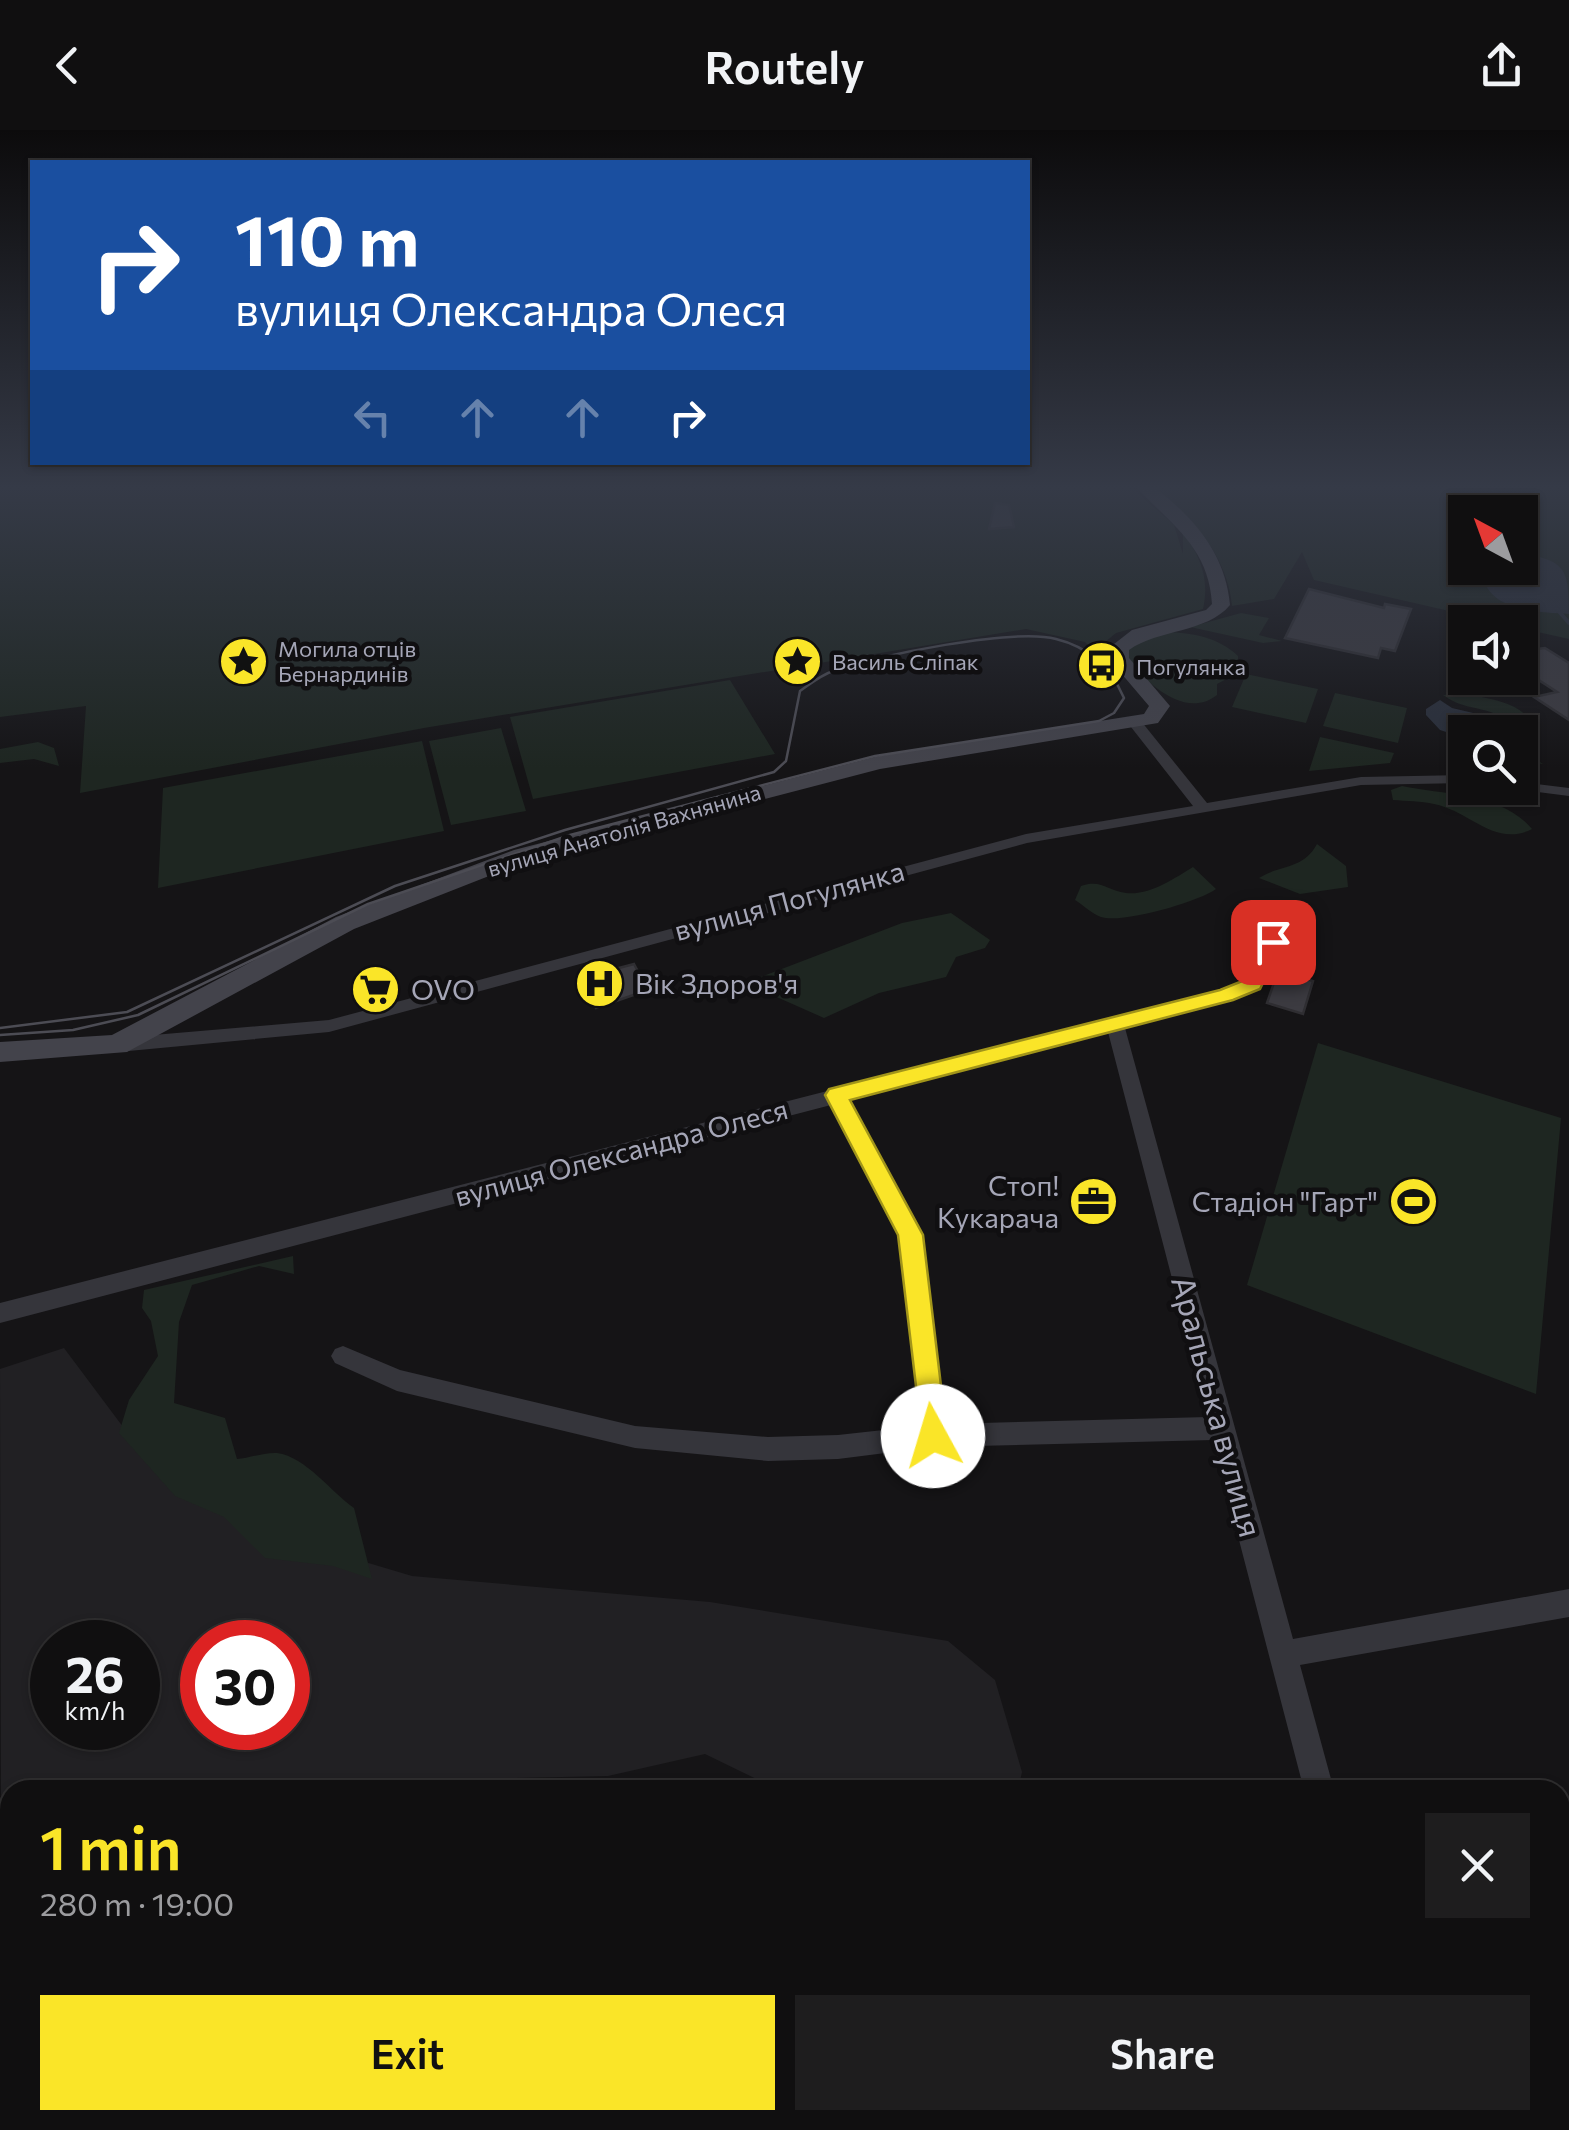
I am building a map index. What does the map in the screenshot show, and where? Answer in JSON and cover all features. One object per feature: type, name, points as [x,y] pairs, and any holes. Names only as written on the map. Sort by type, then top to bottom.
[{"type":"street","name":"вулиця Анатолія Вахнянина","points":[[117,1045],[345,922],[522,855],[879,763],[1136,724],[1161,711],[1119,660],[1119,648],[1138,634],[1212,614],[1221,605],[1219,581]]},
{"type":"street","points":[[1136,724],[1202,807]]},
{"type":"street","name":"вулиця Погулянка","points":[[117,1045],[329,1026],[898,870],[1026,839],[1361,780],[1448,779]]},
{"type":"street","points":[[1538,788],[1569,792]]},
{"type":"street","name":"вулиця Олександра Олеся","points":[[0,1312],[1115,1024],[1253,984],[1273,942]]},
{"type":"street","name":"Аральська вулиця","points":[[1115,1024],[1317,1780]]},
{"type":"street","points":[[0,1052],[117,1045]]},
{"type":"street","points":[[836,1095],[911,1235],[933,1436]]},
{"type":"street","points":[[343,1356],[398,1380],[635,1437],[768,1448],[838,1447],[933,1436],[1224,1428]]},
{"type":"street","points":[[1286,1654],[1569,1604]]},
{"type":"shaded area","points":[[0,581],[1204,581],[1205,587],[1203,609],[1116,633],[1094,651],[1085,642],[1026,629],[424,728],[80,793],[86,706],[0,717]]},
{"type":"shaded area","points":[[1227,581],[1285,581],[1274,599],[1232,606]]},
{"type":"shaded area","points":[[1320,581],[1538,585],[1538,581],[1569,581],[1569,639],[1538,632],[1538,605],[1448,605],[1448,611]]},
{"type":"shaded area","points":[[1567,581],[1569,614],[1538,612],[1538,605],[1511,605],[1491,593],[1487,585]]},
{"type":"shaded area","points":[[1241,613],[1269,618],[1259,635],[1282,641],[1263,643],[1190,627]]},
{"type":"shaded area","points":[[1167,632],[1196,635],[1222,644],[1238,656],[1238,673],[1217,684],[1217,695],[1205,702],[1192,703],[1168,696],[1127,660],[1129,644]]},
{"type":"shaded area","points":[[1246,674],[1318,689],[1306,723],[1232,707]]},
{"type":"shaded area","points":[[730,680],[775,754],[533,799],[510,717]]},
{"type":"shaded area","points":[[1335,693],[1407,708],[1398,743],[1323,726]]},
{"type":"shaded area","points":[[1443,695],[1482,697],[1525,715],[1498,715]]},
{"type":"shaded area","points":[[1440,700],[1452,708],[1482,715],[1448,715],[1448,733],[1440,730],[1426,715],[1426,709]]},
{"type":"shaded area","points":[[501,728],[526,811],[451,825],[429,741]]},
{"type":"shaded area","points":[[1320,737],[1394,753],[1390,763],[1309,771]]},
{"type":"shaded area","points":[[422,741],[444,831],[158,888],[163,788]]},
{"type":"shaded area","points":[[38,742],[54,748],[59,766],[34,759],[0,763],[0,749]]},
{"type":"shaded area","points":[[1402,786],[1448,793],[1448,805],[1497,805],[1520,817],[1532,829],[1519,834],[1494,831],[1447,808],[1393,800],[1391,790]]},
{"type":"shaded area","points":[[1317,844],[1346,866],[1348,887],[1300,894],[1259,878],[1305,858]]},
{"type":"shaded area","points":[[1193,867],[1216,889],[1160,911],[1111,918],[1098,916],[1075,900],[1081,886],[1094,884],[1126,893],[1144,892]]},
{"type":"shaded area","points":[[951,913],[990,940],[985,948],[956,957],[946,977],[879,993],[824,1018],[745,983],[902,923]]},
{"type":"shaded area","name":"Стадіон \"Гарт\"","points":[[1318,1043],[1561,1118],[1536,1394],[1247,1285]]},
{"type":"shaded area","points":[[293,1256],[294,1274],[259,1266],[192,1285],[179,1322],[174,1403],[225,1418],[237,1459],[272,1453],[288,1456],[354,1508],[372,1579],[333,1566],[265,1558],[224,1517],[175,1496],[119,1433],[129,1400],[158,1356],[151,1321],[142,1308],[144,1290]]},
{"type":"shaded area","points":[[64,1348],[147,1459],[268,1533],[412,1576],[710,1602],[948,1641],[995,1680],[1022,1772],[1020,1780],[758,1780],[705,1754],[608,1776],[512,1780],[1,1780],[0,1369]]},
{"type":"building","points":[[1309,589],[1384,608],[1385,604],[1411,609],[1395,651],[1381,648],[1378,658],[1285,638]]},
{"type":"building","points":[[1545,648],[1569,663],[1569,720],[1534,697],[1557,692],[1538,680],[1538,649]]},
{"type":"building","points":[[634,964],[648,990],[596,1008],[577,979]]},
{"type":"building","points":[[1278,971],[1313,981],[1303,1014],[1267,1003]]},
{"type":"waterway","points":[[1556,608],[1569,623]]},
{"type":"tram line","points":[[0,1028],[127,1012],[395,886],[565,830],[774,772],[786,761],[800,691],[824,675],[853,665],[979,640],[1056,639],[1079,647],[1098,660],[1124,698],[1114,713],[1099,721],[875,756],[570,835],[368,904],[138,1015],[73,1030],[0,1035]]},
{"type":"place","name":"Могила отців Бернардинів","points":[[243,661]]},
{"type":"place","name":"Василь Сліпак","points":[[797,661]]},
{"type":"place","name":"Погулянка","points":[[1101,666]]},
{"type":"place","name":"Вік Здоров'я","points":[[600,983]]},
{"type":"place","name":"OVO","points":[[376,989]]},
{"type":"place","name":"Стоп! Кукарача","points":[[1094,1201]]},
{"type":"place","name":"Стадіон \"Гарт\"","points":[[1413,1201]]},
{"type":"route","points":[[933,1436],[911,1235],[836,1095],[1226,995],[1253,984],[1273,942]]}]
